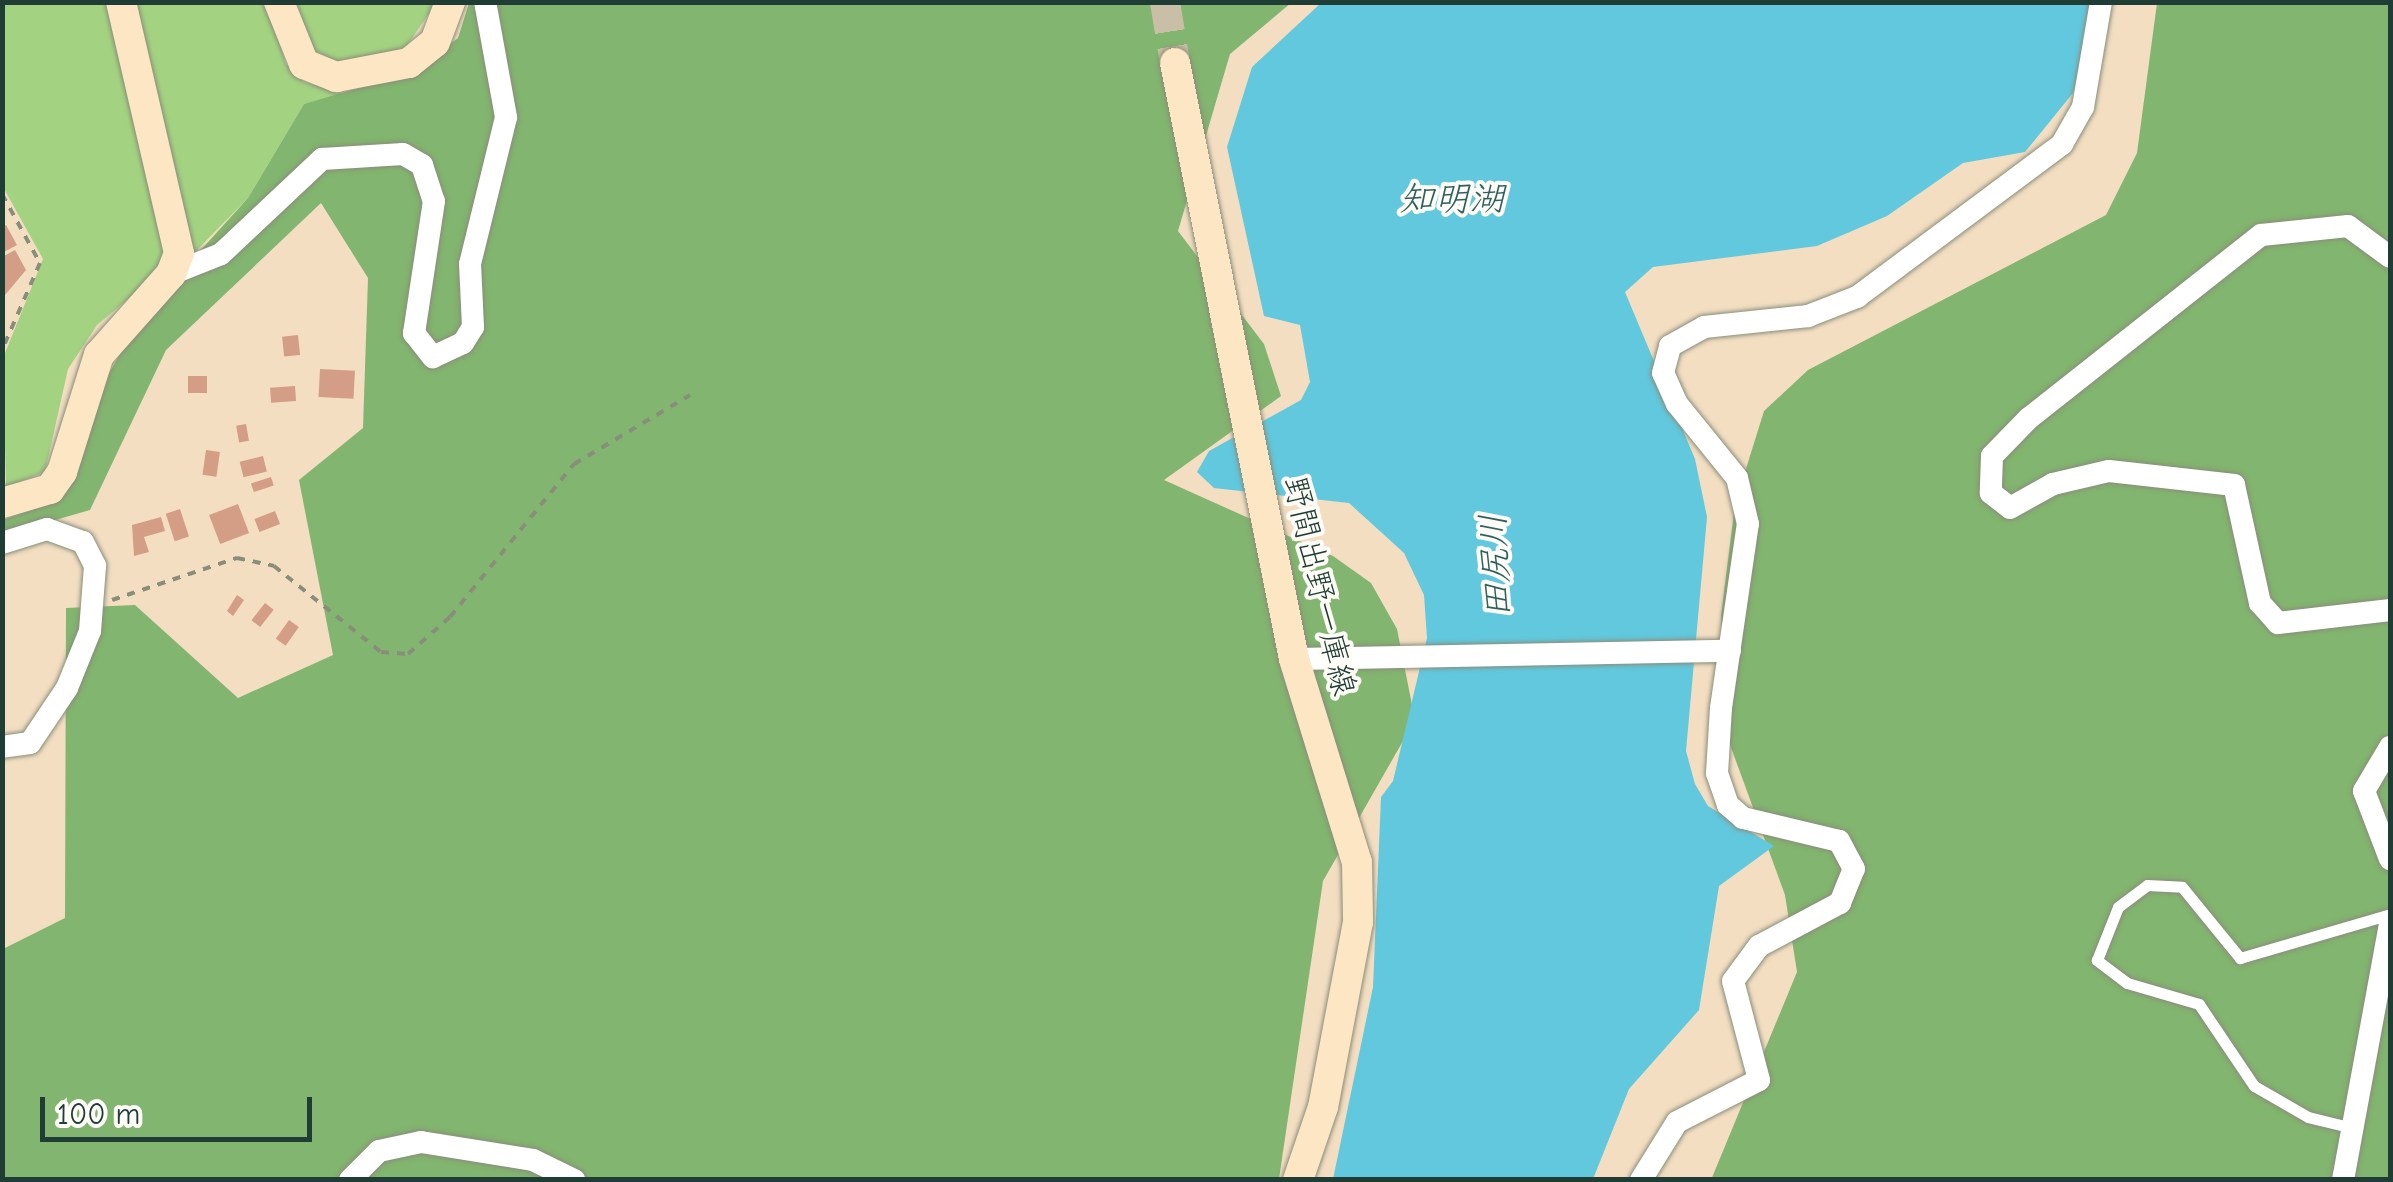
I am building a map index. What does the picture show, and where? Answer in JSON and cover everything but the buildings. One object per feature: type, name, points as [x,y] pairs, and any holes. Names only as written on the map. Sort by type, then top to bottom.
[{"type":"main road","points":[[2,503],[50,489],[99,355],[171,274],[181,230],[121,2]]},
{"type":"main road","points":[[279,2],[304,64],[336,77],[409,64],[435,42],[450,2]]},
{"type":"main road","name":"野間出野一庫線","points":[[1175,63],[1294,659],[1344,805],[1358,907],[1323,1108],[1298,1180]]},
{"type":"street","points":[[171,274],[221,254],[322,158],[403,154],[422,165],[434,200],[414,332],[433,357],[463,343],[473,327],[470,264],[506,117],[484,2]]},
{"type":"street","points":[[1641,1180],[1677,1122],[1759,1080],[1733,981],[1760,946],[1840,903],[1854,869],[1840,840],[1743,818],[1728,805],[1717,773],[1748,524],[1738,478],[1676,404],[1663,373],[1670,346],[1704,328],[1808,316],[1857,298],[2062,144],[2083,107],[2100,2]]},
{"type":"street","points":[[2390,258],[2348,226],[2261,234],[2030,418],[1992,456],[1991,493],[2010,508],[2053,484],[2109,471],[2234,485],[2260,603],[2278,624],[2390,610]]},
{"type":"street","points":[[2,543],[47,528],[83,542],[95,566],[91,610],[48,723],[30,743],[2,747]]},
{"type":"street","points":[[1294,659],[1730,651]]},
{"type":"street","points":[[2390,747],[2364,792],[2390,859]]},
{"type":"street","points":[[2344,1180],[2390,922]]},
{"type":"street","points":[[350,1180],[380,1151],[421,1142],[533,1160],[574,1180]]},
{"type":"lane","points":[[2356,1129],[2308,1117],[2254,1086],[2198,1004],[2127,983],[2097,960],[2118,907],[2146,885],[2182,886],[2240,958],[2390,914]]},
{"type":"path","points":[[2,194],[40,262],[2,350]]},
{"type":"path","points":[[91,610],[237,558],[274,566],[382,652],[408,654],[450,617],[574,464],[690,395]]},
{"type":"green space","points":[[3,3],[109,3],[168,241],[159,273],[97,325],[68,369],[45,472],[6,487],[3,358],[43,259],[3,187]]},
{"type":"green space","points":[[133,3],[267,3],[286,64],[304,82],[346,94],[304,104],[248,198],[194,253]]},
{"type":"green space","points":[[292,3],[436,3],[404,50],[344,66],[310,48]]},
{"type":"green space","points":[[469,3],[1291,3],[1230,54],[1178,231],[1264,344],[1281,396],[1164,480],[1333,556],[1371,583],[1397,629],[1415,720],[1323,881],[1279,1179],[3,1179],[3,949],[65,918],[66,608],[135,605],[238,698],[333,655],[299,480],[363,428],[368,278],[321,203],[166,350],[90,510],[3,535],[3,520],[34,509],[141,316],[248,198],[304,104],[410,73],[458,38]]},
{"type":"green space","points":[[2157,3],[2390,3],[2390,1179],[1711,1180],[1797,972],[1785,895],[1729,742],[1721,616],[1735,504],[1764,411],[1808,370],[2106,215],[2137,153]]},
{"type":"water","name":"知明湖","points":[[1321,3],[2096,3],[2073,93],[2025,152],[1963,163],[1887,216],[1817,246],[1653,267],[1625,292],[1695,459],[1707,517],[1686,751],[1695,784],[1708,806],[1774,846],[1719,886],[1699,1010],[1629,1089],[1593,1179],[1333,1179],[1373,987],[1381,797],[1393,781],[1427,638],[1424,595],[1404,553],[1349,503],[1214,488],[1197,472],[1209,451],[1301,400],[1310,382],[1300,325],[1264,316],[1227,147],[1252,67]]},
{"type":"tunnel","points":[[1165,2],[1175,63]]},
{"type":"water label","name":"田尻川","points":[[1496,566]]}]
